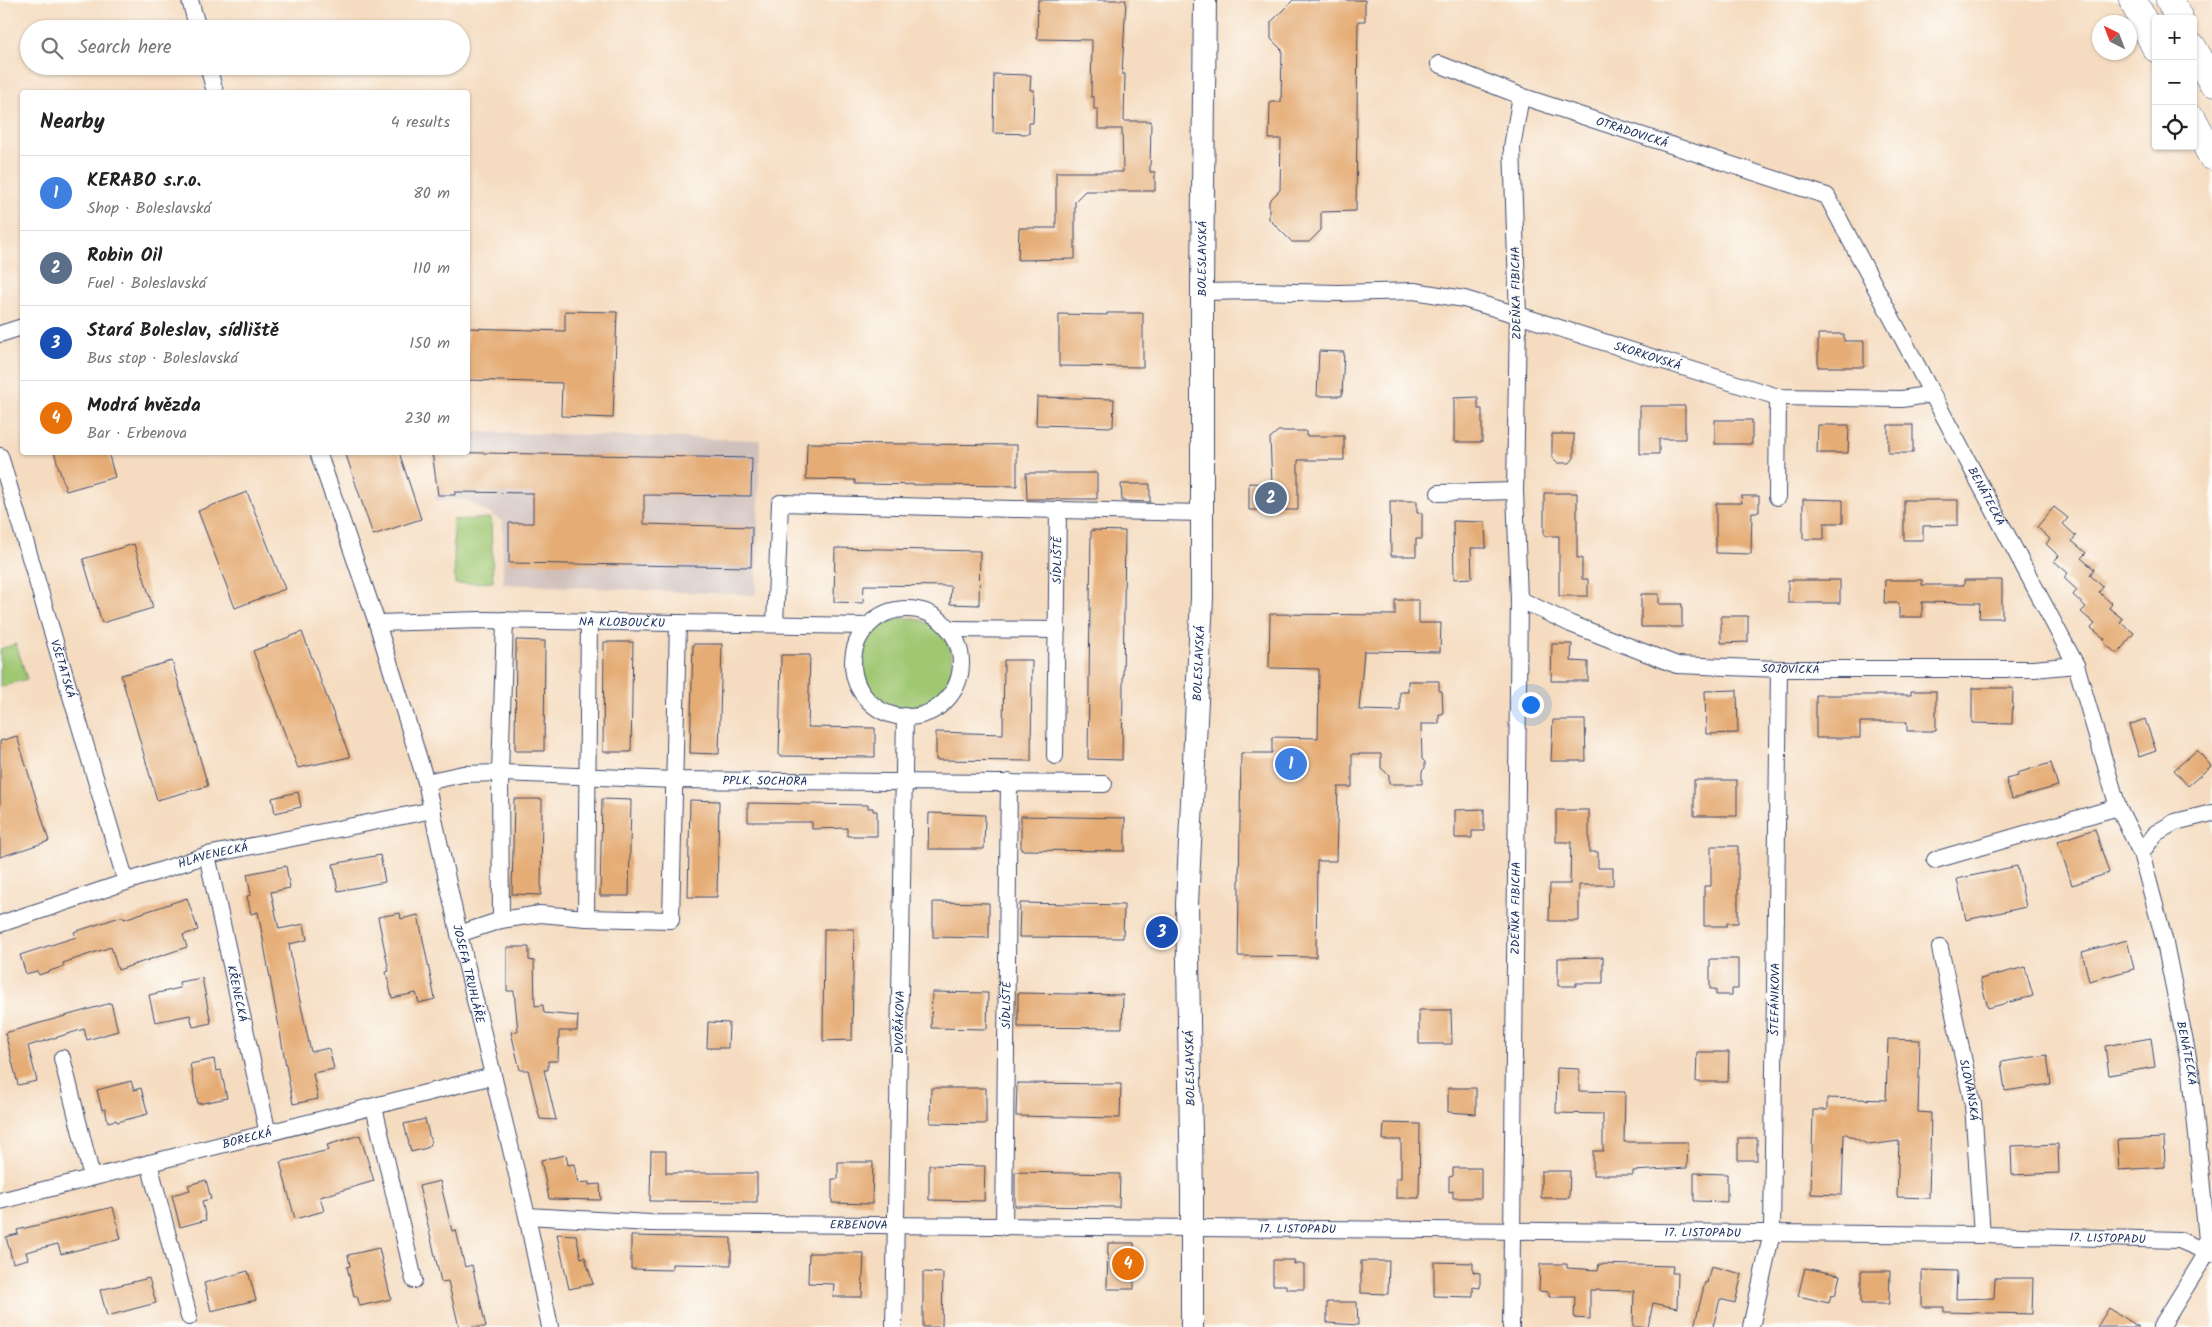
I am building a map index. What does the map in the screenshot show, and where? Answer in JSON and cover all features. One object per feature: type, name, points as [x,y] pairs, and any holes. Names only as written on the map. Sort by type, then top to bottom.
[{"type":"highway","points":[[2133,0],[2152,40]]},
{"type":"highway","points":[[2170,0],[2176,15]]},
{"type":"highway","points":[[2197,55],[2212,82]]},
{"type":"highway","points":[[2197,128],[2212,156]]},
{"type":"main road","name":"BOLESLAVSKÁ","points":[[1192,1327],[1187,904],[1201,638],[1205,0]]},
{"type":"street","points":[[190,0],[196,20]]},
{"type":"street","name":"OTRADOVICKÁ","points":[[1439,64],[1520,96],[1827,196]]},
{"type":"street","points":[[210,75],[214,90]]},
{"type":"street","name":"ZDEŇKA FIBICHA","points":[[1510,1327],[1519,599],[1515,491],[1518,315],[1512,147],[1520,96]]},
{"type":"street","name":"BENÁTECKÁ","points":[[1827,196],[2076,665],[2118,807],[2141,853],[2165,943],[2192,1072],[2211,1251]]},
{"type":"street","name":"SKORKOVSKÁ","points":[[1202,292],[1338,293],[1414,291],[1464,299],[1778,397],[1902,399],[1932,394]]},
{"type":"street","points":[[0,334],[20,328]]},
{"type":"street","points":[[1778,397],[1778,497]]},
{"type":"street","name":"JOSEFA TRUHLÁŘE","points":[[319,455],[377,623],[426,782],[459,934],[527,1216],[550,1327]]},
{"type":"street","name":"VŠETATSKÁ","points":[[0,456],[126,882]]},
{"type":"street","points":[[1439,493],[1515,491]]},
{"type":"street","points":[[775,624],[780,504],[1203,513]]},
{"type":"street","name":"SÍDLIŠTĚ","points":[[1055,756],[1058,510]]},
{"type":"street","name":"SOJOVICKÁ","points":[[1519,599],[1571,624],[1677,665],[1779,669],[2034,668],[2076,665]]},
{"type":"street","points":[[904,609],[926,613],[937,618],[949,629],[959,649],[960,671],[955,687],[945,701],[937,708],[927,713],[905,716],[883,711],[866,698],[855,678],[854,656],[861,635],[868,626],[881,616],[904,609]]},
{"type":"street","points":[[501,920],[500,773],[505,620]]},
{"type":"street","name":"NA KLOBOUČKU","points":[[377,623],[505,620],[868,626]]},
{"type":"street","points":[[586,918],[590,621]]},
{"type":"street","points":[[459,934],[501,920],[540,914],[586,918],[671,920],[678,623]]},
{"type":"street","points":[[949,629],[1056,630]]},
{"type":"street","name":"ŠTEFÁNIKOVA","points":[[1751,1327],[1772,1232],[1779,669]]},
{"type":"street","name":"DVOŘÁKOVA","points":[[894,1327],[905,716]]},
{"type":"street","name":"PPLK. SOCHORA","points":[[426,782],[463,774],[500,773],[588,775],[674,780],[1104,784]]},
{"type":"street","name":"SÍDLIŠTĚ","points":[[1004,1227],[1009,782]]},
{"type":"street","points":[[1936,860],[2118,807]]},
{"type":"street","name":"HLAVENECKÁ","points":[[0,924],[206,855],[433,810]]},
{"type":"street","points":[[2141,853],[2156,833],[2175,822],[2212,813]]},
{"type":"street","name":"KŘENECKÁ","points":[[206,855],[268,1134]]},
{"type":"street","name":"SLOVANSKÁ","points":[[1940,948],[1973,1104],[1982,1234]]},
{"type":"street","points":[[62,1058],[92,1177]]},
{"type":"street","name":"BORECKÁ","points":[[0,1201],[494,1076]]},
{"type":"street","points":[[374,1107],[414,1280]]},
{"type":"street","points":[[149,1163],[189,1317]]},
{"type":"street","name":"ERBENOVA","points":[[527,1216],[650,1223],[1192,1228]]},
{"type":"street","name":"17. LISTOPADU","points":[[1192,1228],[1982,1234],[2179,1240],[2211,1251]]},
{"type":"street","points":[[2161,1327],[2211,1251]]},
{"type":"shaded area","points":[[470,430],[473,432],[760,440],[756,595],[503,584],[503,521],[466,500],[435,500],[450,455],[470,455]]},
{"type":"green space","points":[[491,518],[493,582],[455,584],[453,520]]},
{"type":"green space","points":[[907,618],[916,619],[932,626],[944,638],[951,654],[951,672],[944,688],[932,700],[916,707],[907,708],[898,707],[882,700],[870,688],[863,672],[862,663],[863,654],[870,638],[882,626],[898,619]]},
{"type":"green space","points":[[16,644],[27,679],[0,687],[0,649]]},
{"type":"building","points":[[1038,0],[1126,0],[1122,74],[1125,74],[1124,121],[1151,121],[1150,172],[1155,172],[1155,191],[1085,191],[1075,201],[1075,259],[1018,260],[1019,228],[1056,228],[1056,172],[1123,172],[1122,129],[1098,129],[1098,109],[1094,109],[1094,97],[1091,97],[1092,40],[1037,39]]},
{"type":"building","points":[[1293,0],[1365,0],[1365,21],[1358,21],[1356,211],[1321,212],[1321,230],[1309,242],[1292,242],[1269,219],[1269,201],[1280,190],[1281,139],[1269,139],[1270,102],[1281,102],[1282,50],[1271,39],[1271,22]]},
{"type":"building","points":[[994,74],[1031,75],[1030,90],[1034,90],[1033,123],[1029,123],[1029,134],[993,133]]},
{"type":"building","points":[[565,311],[617,312],[613,418],[561,416],[562,383],[470,380],[470,328],[565,331]]},
{"type":"building","points":[[1107,313],[1143,313],[1143,367],[1059,366],[1059,314],[1107,315]]},
{"type":"building","points":[[1818,334],[1844,334],[1844,341],[1864,341],[1864,367],[1818,367]]},
{"type":"building","points":[[1319,351],[1344,352],[1342,396],[1317,396]]},
{"type":"building","points":[[1037,397],[1114,399],[1113,427],[1036,425]]},
{"type":"building","points":[[1478,397],[1478,409],[1482,409],[1482,442],[1454,442],[1454,398]]},
{"type":"building","points":[[1640,406],[1685,406],[1685,439],[1659,439],[1659,454],[1640,454]]},
{"type":"building","points":[[1715,420],[1752,420],[1752,444],[1715,444]]},
{"type":"building","points":[[1818,425],[1849,425],[1848,453],[1817,453]]},
{"type":"building","points":[[1888,425],[1913,425],[1913,453],[1888,453]]},
{"type":"building","points":[[1278,431],[1306,431],[1306,436],[1344,436],[1344,460],[1298,460],[1298,510],[1249,510],[1249,483],[1272,484],[1270,438]]},
{"type":"building","points":[[1552,434],[1574,434],[1574,458],[1570,463],[1557,463],[1552,458]]},
{"type":"building","points":[[807,443],[1017,445],[1017,486],[855,484],[855,480],[806,479]]},
{"type":"building","points":[[470,453],[752,458],[751,496],[644,495],[644,524],[752,527],[751,567],[509,563],[509,523],[533,523],[533,493],[455,492],[455,495],[438,495],[432,455],[470,455]]},
{"type":"building","points":[[55,455],[109,455],[115,477],[66,491]]},
{"type":"building","points":[[346,455],[400,455],[421,519],[373,535]]},
{"type":"building","points":[[1026,473],[1097,473],[1097,499],[1027,499]]},
{"type":"building","points":[[1121,484],[1150,484],[1150,502],[1122,501]]},
{"type":"building","points":[[247,492],[285,589],[235,608],[198,511]]},
{"type":"building","points":[[1544,493],[1577,493],[1577,558],[1582,558],[1582,579],[1588,579],[1588,596],[1559,596],[1559,536],[1544,536]]},
{"type":"building","points":[[1741,496],[1759,496],[1759,512],[1752,512],[1751,554],[1716,553],[1716,503],[1742,503]]},
{"type":"building","points":[[1803,499],[1843,500],[1843,523],[1824,523],[1824,539],[1803,539]]},
{"type":"building","points":[[1904,500],[1958,500],[1958,525],[1923,526],[1923,540],[1904,540]]},
{"type":"building","points":[[1390,501],[1417,501],[1417,513],[1422,513],[1422,539],[1416,539],[1416,556],[1391,556]]},
{"type":"building","points":[[2054,507],[2068,518],[2063,524],[2076,536],[2072,541],[2086,553],[2081,558],[2094,569],[2090,575],[2103,587],[2099,592],[2112,604],[2109,608],[2123,619],[2120,622],[2134,633],[2117,654],[2103,642],[2105,639],[2091,628],[2095,624],[2081,612],[2086,607],[2073,595],[2077,590],[2064,578],[2068,573],[2054,561],[2059,556],[2046,544],[2050,539],[2037,527]]},
{"type":"building","points":[[1453,521],[1485,522],[1486,548],[1471,548],[1472,578],[1454,579]]},
{"type":"building","points":[[1091,530],[1125,531],[1122,760],[1088,759]]},
{"type":"building","points":[[134,544],[153,608],[102,623],[83,559]]},
{"type":"building","points":[[835,548],[980,551],[979,605],[950,604],[951,586],[864,585],[863,603],[834,602]]},
{"type":"building","points":[[1788,580],[1840,580],[1840,603],[1788,603]]},
{"type":"building","points":[[1885,580],[1922,580],[1922,585],[1964,585],[1964,580],[2002,580],[2002,618],[1979,618],[1980,603],[1922,602],[1922,617],[1899,617],[1899,603],[1884,603]]},
{"type":"building","points":[[1641,594],[1659,594],[1659,604],[1682,604],[1682,627],[1641,627]]},
{"type":"building","points":[[1395,600],[1419,600],[1419,623],[1441,623],[1440,652],[1364,651],[1359,710],[1400,711],[1400,692],[1408,692],[1408,681],[1439,681],[1439,691],[1442,691],[1443,714],[1439,714],[1439,724],[1421,724],[1422,759],[1425,762],[1425,768],[1422,771],[1422,784],[1389,784],[1389,775],[1381,768],[1381,754],[1352,754],[1352,787],[1338,787],[1336,861],[1317,861],[1316,957],[1238,956],[1241,753],[1272,753],[1272,737],[1318,738],[1319,669],[1269,668],[1270,614],[1395,615]]},
{"type":"building","points":[[1721,616],[1748,616],[1748,642],[1721,643]]},
{"type":"building","points":[[302,632],[350,757],[298,768],[253,651]]},
{"type":"building","points":[[516,640],[545,641],[544,751],[515,751]]},
{"type":"building","points":[[604,642],[633,642],[631,752],[603,752]]},
{"type":"building","points":[[693,644],[722,644],[719,754],[690,753]]},
{"type":"building","points":[[1552,644],[1572,644],[1571,661],[1588,662],[1588,681],[1551,681]]},
{"type":"building","points":[[781,655],[810,655],[808,727],[875,728],[875,757],[779,756]]},
{"type":"building","points":[[1004,660],[1032,660],[1031,761],[936,760],[936,732],[1003,734]]},
{"type":"building","points":[[172,661],[208,786],[157,800],[121,675]]},
{"type":"building","points":[[1972,688],[2013,688],[2012,724],[1972,723]]},
{"type":"building","points":[[1737,690],[1738,733],[1706,734],[1705,691]]},
{"type":"building","points":[[1911,691],[1936,691],[1936,731],[1907,731],[1907,722],[1860,722],[1860,738],[1816,738],[1816,695],[1911,695]]},
{"type":"building","points":[[2145,719],[2156,751],[2139,757],[2129,725]]},
{"type":"building","points":[[1553,720],[1585,720],[1586,761],[1551,761]]},
{"type":"building","points":[[17,736],[49,841],[0,857],[0,741]]},
{"type":"building","points":[[2197,750],[2211,766],[2188,786],[2174,770]]},
{"type":"building","points":[[2051,763],[2058,786],[2012,799],[2006,779],[2018,776],[2017,773]]},
{"type":"building","points":[[1694,780],[1737,780],[1737,816],[1694,816]]},
{"type":"building","points":[[298,792],[301,807],[275,813],[272,798]]},
{"type":"building","points":[[514,799],[542,799],[541,895],[512,894]]},
{"type":"building","points":[[602,799],[631,800],[629,896],[600,896]]},
{"type":"building","points":[[690,800],[719,801],[717,897],[688,897]]},
{"type":"building","points":[[748,803],[868,805],[868,808],[873,808],[873,811],[877,811],[877,836],[847,836],[847,828],[812,829],[812,822],[748,822]]},
{"type":"building","points":[[1484,809],[1484,831],[1472,831],[1472,838],[1455,838],[1455,810]]},
{"type":"building","points":[[1556,810],[1589,810],[1589,852],[1598,852],[1598,868],[1613,868],[1613,885],[1579,885],[1579,921],[1549,921],[1550,884],[1570,884],[1571,842],[1556,842]]},
{"type":"building","points":[[929,813],[985,815],[984,849],[928,849]]},
{"type":"building","points":[[1021,816],[1125,818],[1125,851],[1021,850]]},
{"type":"building","points":[[2095,829],[2109,873],[2072,885],[2058,841]]},
{"type":"building","points":[[1711,846],[1738,846],[1738,923],[1727,923],[1727,926],[1704,926],[1704,886],[1711,886]]},
{"type":"building","points":[[380,855],[385,882],[338,891],[333,864]]},
{"type":"building","points":[[286,866],[290,888],[271,892],[279,929],[304,924],[307,940],[289,944],[293,969],[311,1052],[329,1048],[334,1069],[313,1073],[318,1099],[293,1104],[258,912],[251,914],[247,896],[251,895],[247,874]]},
{"type":"building","points":[[2017,866],[2026,907],[1966,920],[1957,879]]},
{"type":"building","points":[[187,898],[198,930],[183,935],[187,947],[118,970],[111,947],[63,963],[64,966],[39,975],[37,971],[26,974],[20,955],[76,937],[74,932],[123,916],[124,919]]},
{"type":"building","points":[[933,902],[989,903],[989,938],[933,937]]},
{"type":"building","points":[[1020,903],[1124,905],[1123,938],[1019,937]]},
{"type":"building","points":[[400,913],[401,919],[418,915],[435,999],[419,1003],[416,993],[392,998],[386,972],[389,971],[378,917]]},
{"type":"building","points":[[824,929],[854,929],[852,1040],[823,1041]]},
{"type":"building","points":[[2127,940],[2134,969],[2089,981],[2082,952]]},
{"type":"building","points":[[507,947],[529,947],[529,960],[534,961],[535,1006],[543,1005],[544,1013],[578,1016],[577,1031],[559,1031],[558,1061],[548,1061],[548,1070],[544,1070],[556,1120],[540,1119],[528,1070],[520,1070],[511,1032],[518,1031],[514,991],[507,991]]},
{"type":"building","points":[[1603,957],[1603,983],[1576,983],[1576,986],[1558,986],[1558,958]]},
{"type":"building","points":[[1710,959],[1738,959],[1738,989],[1732,989],[1732,995],[1716,995],[1716,989],[1710,989]]},
{"type":"building","points":[[2025,967],[2033,996],[1988,1008],[1980,979]]},
{"type":"building","points":[[202,978],[211,1023],[193,1027],[190,1015],[155,1022],[149,995],[180,988],[179,982]]},
{"type":"building","points":[[932,992],[988,993],[987,1029],[931,1028]]},
{"type":"building","points":[[1018,993],[1123,995],[1122,1028],[1018,1027]]},
{"type":"building","points":[[111,1003],[118,1031],[87,1040],[84,1029],[28,1046],[37,1081],[18,1085],[5,1033]]},
{"type":"building","points":[[1419,1010],[1451,1010],[1452,1044],[1419,1044]]},
{"type":"building","points":[[708,1022],[729,1023],[728,1048],[707,1048]]},
{"type":"building","points":[[2151,1038],[2155,1067],[2109,1075],[2105,1046]]},
{"type":"building","points":[[1888,1039],[1920,1040],[1918,1112],[1931,1113],[1929,1198],[1897,1197],[1899,1141],[1869,1145],[1844,1133],[1842,1195],[1811,1194],[1813,1110],[1827,1110],[1827,1098],[1886,1100]]},
{"type":"building","points":[[1697,1052],[1729,1052],[1728,1082],[1696,1082]]},
{"type":"building","points":[[2047,1055],[2051,1084],[2005,1091],[2001,1062]]},
{"type":"building","points":[[214,1059],[216,1071],[221,1070],[227,1098],[198,1104],[190,1064]]},
{"type":"building","points":[[1557,1068],[1579,1069],[1579,1091],[1625,1092],[1624,1142],[1688,1142],[1687,1168],[1633,1171],[1633,1175],[1593,1175],[1593,1151],[1603,1151],[1603,1114],[1556,1113]]},
{"type":"building","points":[[131,1081],[134,1090],[141,1088],[148,1114],[117,1122],[116,1120],[108,1122],[105,1109],[102,1110],[97,1090]]},
{"type":"building","points":[[1017,1083],[1121,1084],[1120,1118],[1016,1116]]},
{"type":"building","points":[[931,1088],[986,1088],[986,1124],[930,1123]]},
{"type":"building","points":[[1448,1088],[1476,1088],[1476,1114],[1448,1112]]},
{"type":"building","points":[[425,1119],[431,1143],[427,1148],[411,1152],[404,1124]]},
{"type":"building","points":[[1384,1123],[1420,1124],[1419,1198],[1396,1198],[1396,1178],[1401,1178],[1401,1140],[1383,1140]]},
{"type":"building","points":[[360,1135],[374,1181],[320,1197],[324,1211],[295,1219],[280,1162],[329,1150],[327,1145]]},
{"type":"building","points":[[1738,1138],[1757,1138],[1757,1160],[1738,1160]]},
{"type":"building","points":[[2164,1138],[2165,1167],[2119,1170],[2117,1140]]},
{"type":"building","points":[[2058,1144],[2059,1173],[2012,1175],[2011,1146]]},
{"type":"building","points":[[651,1151],[666,1151],[666,1173],[757,1173],[757,1202],[650,1201]]},
{"type":"building","points":[[566,1155],[568,1165],[574,1164],[578,1183],[600,1184],[601,1200],[549,1199],[541,1160]]},
{"type":"building","points":[[838,1162],[873,1162],[872,1204],[832,1203],[832,1179],[838,1179]]},
{"type":"building","points":[[929,1165],[985,1166],[984,1201],[929,1200]]},
{"type":"building","points":[[1453,1168],[1481,1168],[1481,1198],[1453,1198],[1453,1191],[1449,1192],[1449,1177],[1453,1176]]},
{"type":"building","points":[[1541,1171],[1570,1171],[1569,1198],[1541,1198]]},
{"type":"building","points":[[1015,1172],[1120,1174],[1119,1207],[1015,1206]]},
{"type":"building","points":[[1694,1173],[1727,1174],[1727,1202],[1694,1201]]},
{"type":"building","points":[[206,1180],[211,1199],[202,1201],[206,1220],[180,1227],[172,1195],[190,1190],[188,1185]]},
{"type":"building","points":[[440,1181],[452,1231],[456,1230],[465,1267],[472,1265],[486,1327],[459,1327],[448,1281],[441,1282],[419,1186]]},
{"type":"building","points":[[113,1207],[121,1239],[61,1254],[58,1244],[26,1252],[28,1259],[13,1263],[6,1237],[18,1234],[17,1230]]},
{"type":"building","points":[[557,1234],[576,1235],[581,1258],[585,1257],[593,1284],[569,1289]]},
{"type":"building","points":[[631,1236],[731,1238],[731,1265],[672,1264],[672,1270],[631,1269]]},
{"type":"building","points":[[1108,1243],[1134,1243],[1134,1289],[1107,1289]]},
{"type":"building","points":[[379,1248],[391,1299],[360,1306],[357,1296],[354,1296],[347,1267],[350,1266],[348,1255]]},
{"type":"building","points":[[809,1253],[864,1253],[862,1297],[833,1297],[834,1284],[808,1283]]},
{"type":"building","points":[[1273,1260],[1294,1260],[1294,1264],[1304,1264],[1304,1289],[1286,1289],[1286,1285],[1273,1285]]},
{"type":"building","points":[[1361,1261],[1389,1261],[1388,1294],[1361,1293]]},
{"type":"building","points":[[1434,1262],[1473,1263],[1473,1272],[1480,1273],[1480,1288],[1473,1287],[1473,1297],[1434,1296]]},
{"type":"building","points":[[1540,1264],[1567,1264],[1567,1268],[1598,1270],[1599,1264],[1673,1266],[1672,1273],[1678,1273],[1677,1308],[1653,1303],[1648,1327],[1633,1327],[1634,1291],[1590,1290],[1590,1319],[1574,1318],[1575,1297],[1549,1297],[1549,1292],[1539,1291]]},
{"type":"building","points":[[1711,1266],[1742,1274],[1735,1303],[1720,1299],[1713,1327],[1694,1327],[1705,1282],[1707,1283]]},
{"type":"building","points":[[1805,1268],[1840,1275],[1835,1296],[1831,1295],[1829,1303],[1798,1296]]},
{"type":"building","points":[[1922,1270],[1957,1271],[1956,1299],[1994,1298],[1995,1278],[2033,1278],[2032,1314],[1944,1312],[1944,1307],[1922,1307]]},
{"type":"building","points":[[248,1271],[256,1300],[211,1311],[204,1283]]},
{"type":"building","points":[[1861,1271],[1890,1271],[1889,1304],[1861,1304]]},
{"type":"building","points":[[923,1272],[943,1273],[942,1327],[923,1327]]},
{"type":"building","points":[[149,1278],[156,1303],[107,1316],[100,1290]]},
{"type":"building","points":[[1327,1302],[1357,1302],[1358,1325],[1327,1323]]},
{"type":"building","points":[[2109,1308],[2139,1327],[2097,1327]]},
{"type":"place","name":"Robin Oil","points":[[1271,498]]},
{"type":"place","name":"KERABO s.r.o.","points":[[1291,764]]},
{"type":"place","name":"Stará Boleslav, sídliště","points":[[1162,932]]},
{"type":"place","name":"Modrá hvězda","points":[[1128,1264]]}]
